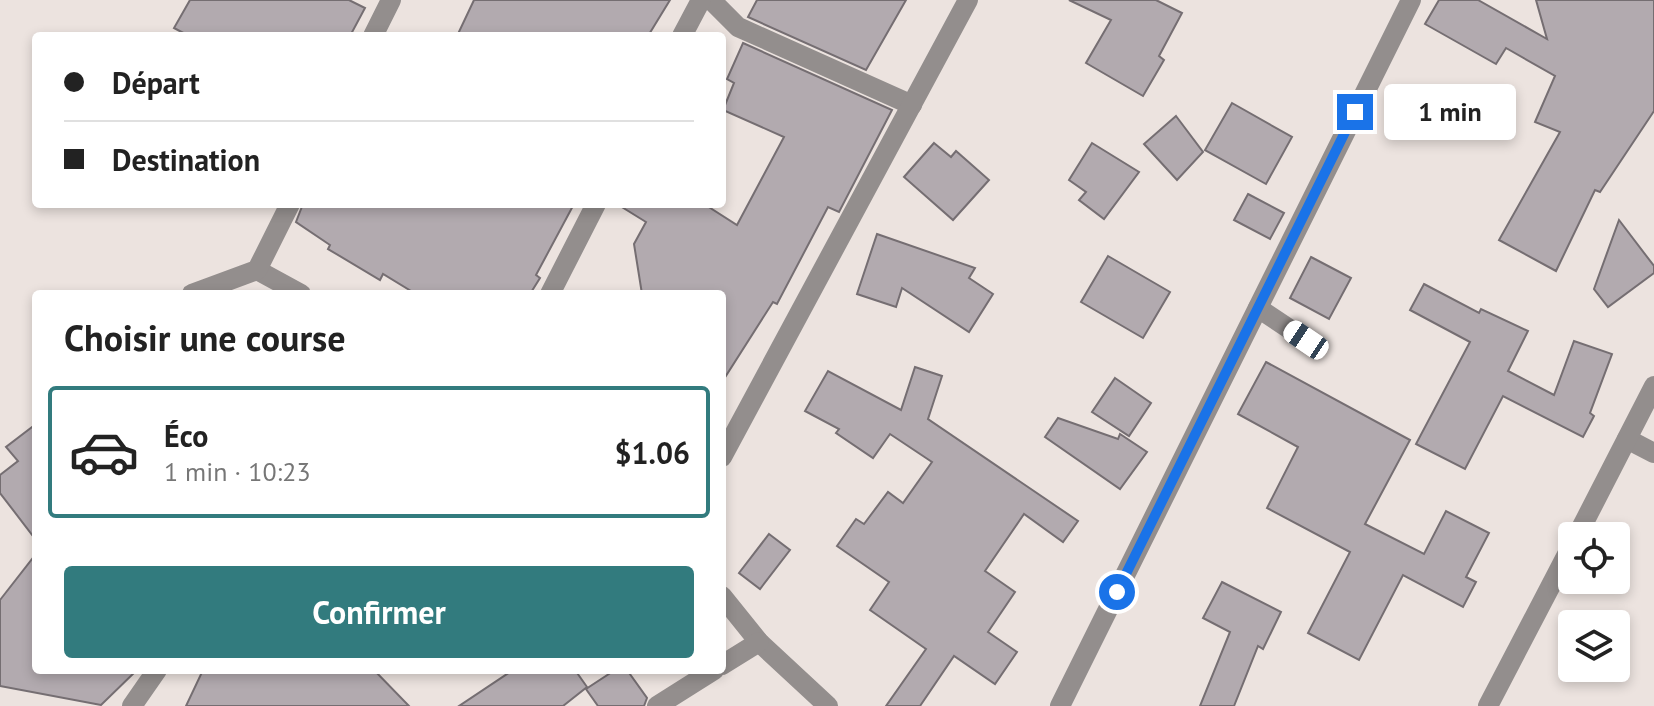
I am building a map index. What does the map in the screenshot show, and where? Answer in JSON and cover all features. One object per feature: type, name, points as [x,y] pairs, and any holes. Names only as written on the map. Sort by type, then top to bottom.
[{"type":"street","points":[[375,32],[391,0]]},
{"type":"street","points":[[684,32],[701,0]]},
{"type":"street","points":[[711,0],[738,27],[912,105]]},
{"type":"street","points":[[726,450],[968,0]]},
{"type":"street","points":[[1060,706],[1411,0]]},
{"type":"street","points":[[203,290],[257,270],[288,208]]},
{"type":"street","points":[[552,290],[594,208]]},
{"type":"street","points":[[257,270],[294,290]]},
{"type":"street","points":[[1258,308],[1306,340]]},
{"type":"street","points":[[1584,522],[1654,386]]},
{"type":"street","points":[[1627,439],[1654,453]]},
{"type":"street","points":[[1488,706],[1558,572]]},
{"type":"street","points":[[726,601],[759,642],[828,706]]},
{"type":"street","points":[[726,663],[759,642]]},
{"type":"street","points":[[132,706],[154,674]]},
{"type":"street","points":[[657,706],[708,674]]},
{"type":"building","points":[[190,0],[349,0],[365,8],[352,32],[182,32],[174,28]]},
{"type":"building","points":[[474,0],[670,0],[650,32],[459,32]]},
{"type":"building","points":[[757,0],[906,0],[866,70],[748,17]]},
{"type":"building","points":[[1069,0],[1156,0],[1182,13],[1159,56],[1164,60],[1143,96],[1086,63],[1111,20]]},
{"type":"building","points":[[1439,0],[1478,0],[1547,39],[1536,0],[1654,0],[1654,111],[1600,192],[1595,190],[1556,271],[1499,240],[1560,132],[1535,122],[1555,76],[1506,48],[1496,64],[1425,24]]},
{"type":"building","points":[[743,43],[892,110],[839,212],[828,207],[777,304],[773,302],[726,376],[726,290],[641,290],[634,244],[646,222],[623,208],[710,208],[737,225],[784,137],[726,111],[734,83],[727,79]]},
{"type":"building","points":[[1232,103],[1292,137],[1266,184],[1205,150]]},
{"type":"building","points":[[1176,116],[1203,152],[1177,180],[1144,144]]},
{"type":"building","points":[[934,143],[951,157],[956,151],[989,180],[953,220],[904,177]]},
{"type":"building","points":[[1092,143],[1139,172],[1104,219],[1079,200],[1086,192],[1069,180]]},
{"type":"building","points":[[1248,194],[1284,213],[1270,239],[1234,220]]},
{"type":"building","points":[[301,208],[572,208],[536,275],[540,278],[532,290],[409,290],[383,274],[380,280],[328,249],[330,245],[296,222]]},
{"type":"building","points":[[1619,220],[1654,266],[1654,273],[1608,307],[1594,289]]},
{"type":"building","points":[[877,234],[975,268],[969,278],[993,294],[969,332],[902,288],[896,307],[857,294]]},
{"type":"building","points":[[1108,256],[1170,292],[1143,338],[1081,302]]},
{"type":"building","points":[[1311,257],[1351,278],[1329,319],[1290,298]]},
{"type":"building","points":[[1424,284],[1479,313],[1481,309],[1528,331],[1508,371],[1554,395],[1574,341],[1612,354],[1590,413],[1594,416],[1583,437],[1503,396],[1465,469],[1416,444],[1470,342],[1410,310]]},
{"type":"building","points":[[1266,362],[1410,440],[1365,524],[1424,554],[1446,511],[1489,533],[1466,577],[1476,582],[1463,607],[1403,575],[1359,660],[1308,633],[1350,552],[1267,508],[1298,447],[1238,414]]},
{"type":"building","points":[[915,367],[942,376],[928,419],[1078,521],[1063,542],[1024,514],[985,571],[1015,592],[988,632],[1017,652],[995,684],[954,656],[920,706],[886,706],[926,649],[870,610],[889,582],[837,546],[856,519],[864,524],[888,492],[903,503],[932,462],[890,434],[873,458],[836,433],[839,429],[805,411],[828,371],[901,410]]},
{"type":"building","points":[[1115,378],[1151,403],[1129,436],[1092,412]]},
{"type":"building","points":[[1058,418],[1118,439],[1120,434],[1147,452],[1120,489],[1045,437]]},
{"type":"building","points":[[32,427],[32,535],[0,493],[0,475],[18,461],[6,447]]},
{"type":"building","points":[[769,534],[790,550],[760,589],[739,573]]},
{"type":"building","points":[[32,559],[32,674],[133,674],[101,705],[0,686],[0,600]]},
{"type":"building","points":[[1222,582],[1281,612],[1263,649],[1258,646],[1234,706],[1200,706],[1230,632],[1203,618]]},
{"type":"building","points":[[201,674],[378,674],[409,706],[186,706]]},
{"type":"building","points":[[507,674],[578,674],[587,687],[563,706],[459,706]]},
{"type":"building","points":[[609,674],[630,674],[647,698],[644,706],[598,706],[586,689]]},
{"type":"route","points":[[1117,592],[1355,112]]}]
